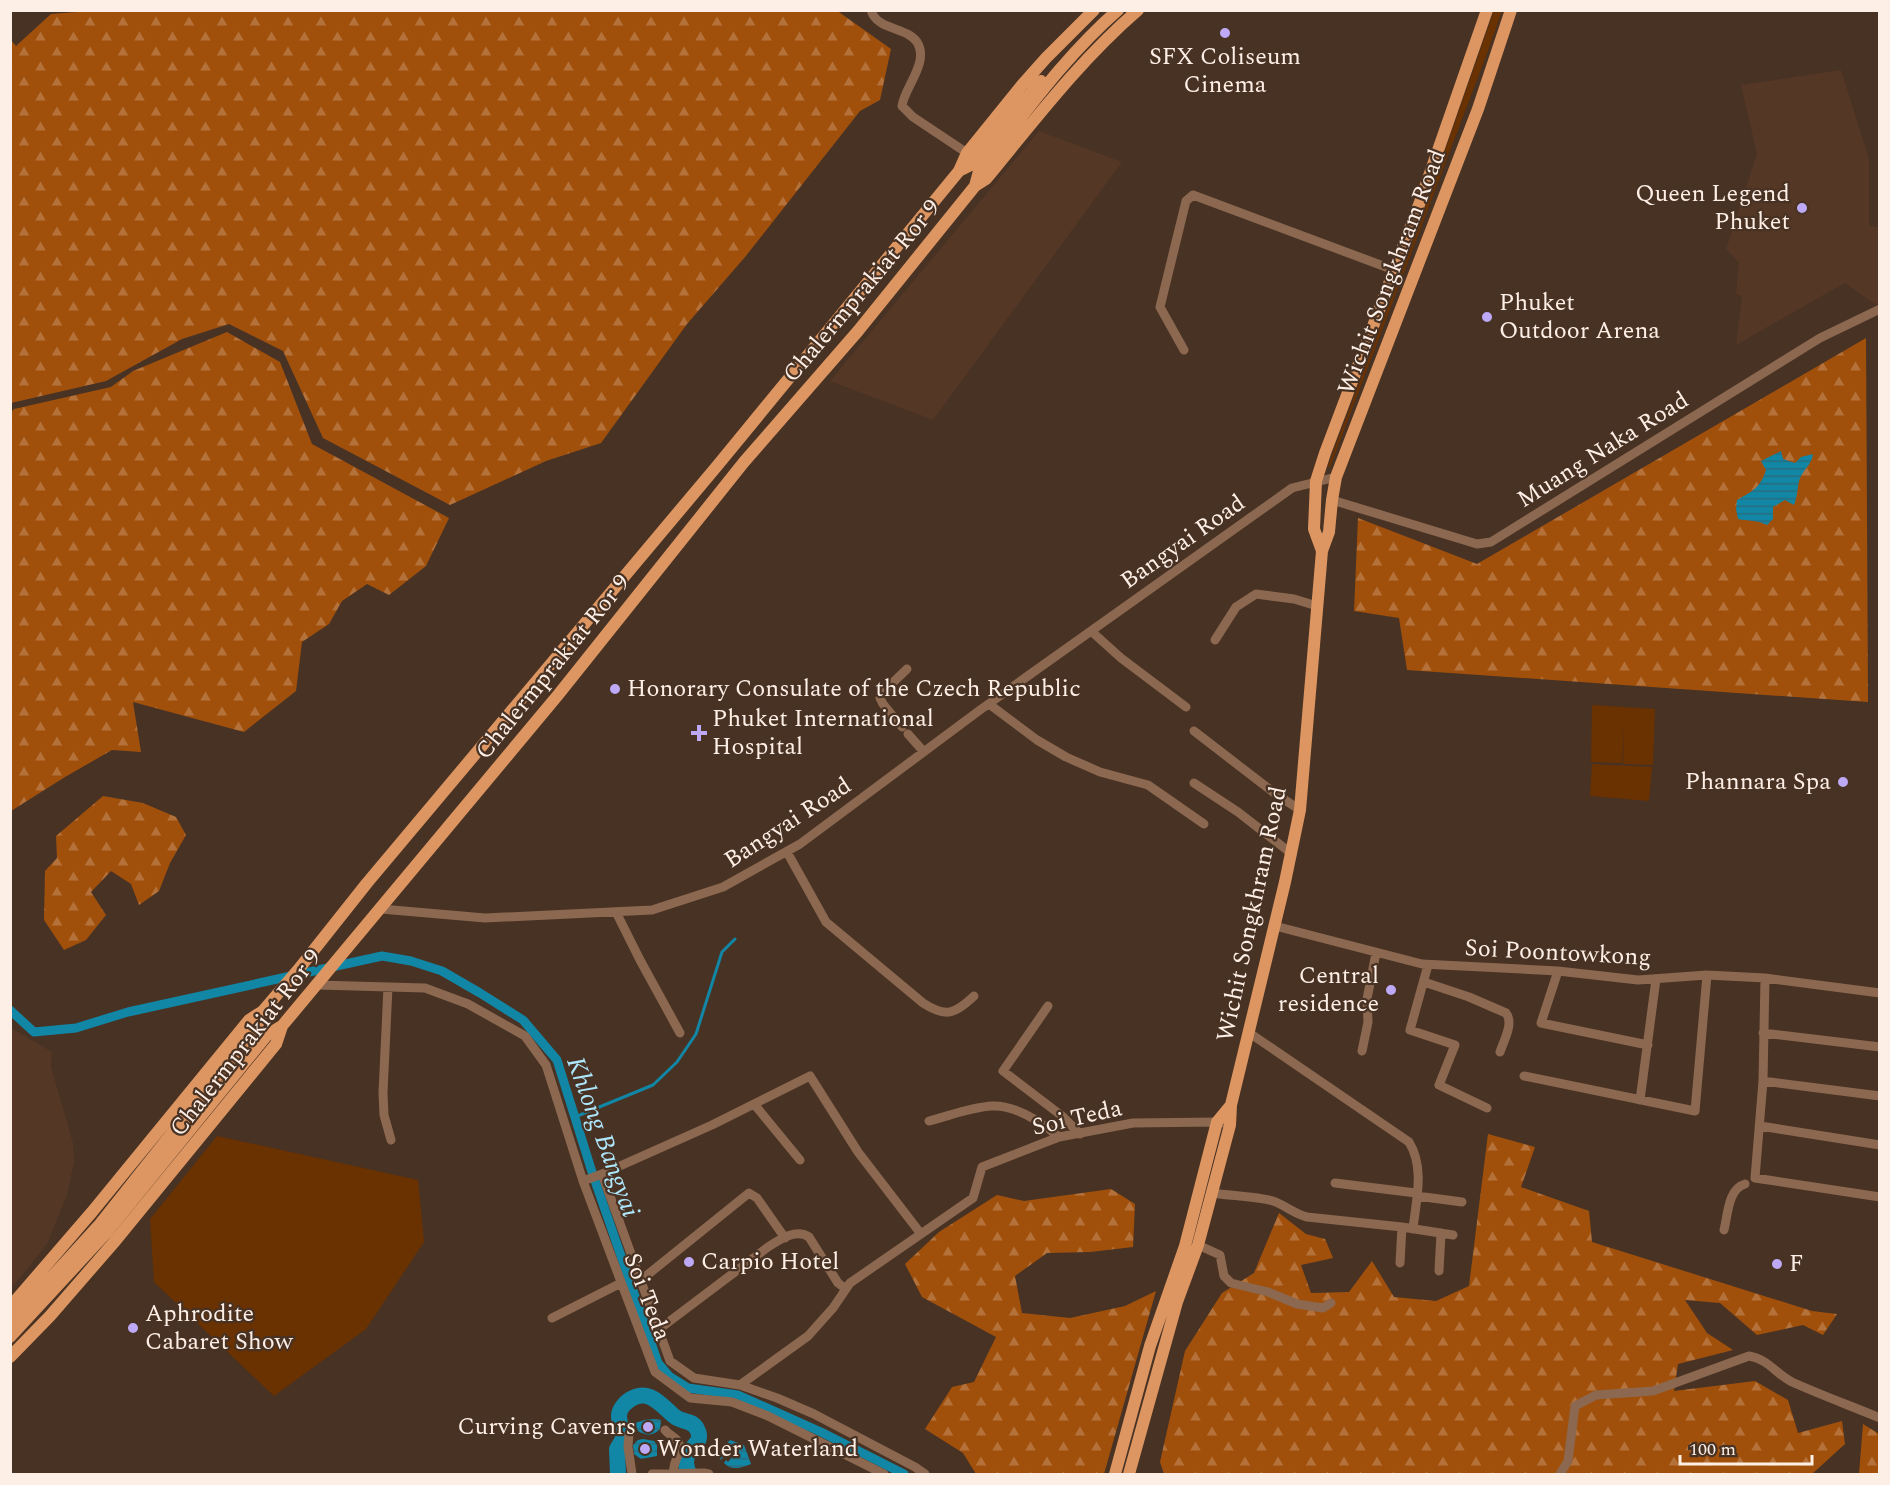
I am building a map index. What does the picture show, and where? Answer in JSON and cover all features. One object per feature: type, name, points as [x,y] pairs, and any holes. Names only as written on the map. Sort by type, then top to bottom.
[{"type":"main road","name":"Chalermprakiat Ror 9","points":[[10,1307],[249,1020],[263,1011],[298,970],[367,884],[711,473],[959,171],[966,153],[1046,58],[1094,10]]},
{"type":"main road","points":[[959,171],[971,165],[1056,63],[1107,10]]},
{"type":"main road","points":[[975,186],[979,171],[1062,67],[1095,30],[1118,10]]},
{"type":"main road","name":"Chalermprakiat Ror 9","points":[[10,1357],[50,1316],[116,1240],[276,1044],[282,1026],[565,686],[744,462],[858,331],[975,186],[986,179],[1084,62],[1112,32],[1138,10]]},
{"type":"main road","name":"Wichit Songkhram Road","points":[[1322,551],[1314,529],[1316,481],[1487,10]]},
{"type":"main road","name":"Wichit Songkhram Road","points":[[1129,1474],[1174,1311],[1198,1245],[1230,1125],[1231,1105],[1292,854],[1300,810],[1322,551],[1329,532],[1336,477],[1495,62],[1511,10]]},
{"type":"main road","points":[[10,1323],[100,1224],[257,1026],[263,1011]]},
{"type":"main road","points":[[10,1337],[107,1232],[267,1035],[282,1026]]},
{"type":"main road","name":"Wichit Songkhram Road","points":[[1115,1474],[1150,1347],[1185,1246],[1217,1122],[1231,1105]]},
{"type":"street","points":[[872,10],[876,20],[911,37],[917,42],[919,48],[917,73],[904,97],[902,106],[913,117],[966,153]]},
{"type":"street","points":[[1184,350],[1160,308],[1186,201],[1192,195],[1394,270]]},
{"type":"street","name":"Muang Naka Road","points":[[1332,500],[1477,544],[1491,542],[1820,338],[1880,309]]},
{"type":"street","name":"Bangyai Road","points":[[381,909],[485,918],[652,910],[723,887],[787,852],[989,704],[1293,488],[1336,477]]},
{"type":"street","points":[[1215,640],[1236,607],[1256,594],[1294,599],[1317,606]]},
{"type":"street","points":[[1091,631],[1134,669],[1186,707]]},
{"type":"street","points":[[907,669],[882,693],[880,698],[888,711],[924,752]]},
{"type":"street","points":[[989,704],[1037,740],[1066,757],[1100,772],[1148,785],[1204,824]]},
{"type":"street","points":[[1194,731],[1300,810]]},
{"type":"street","points":[[1194,783],[1239,812],[1292,854]]},
{"type":"street","points":[[787,852],[826,922],[923,1003],[936,1011],[948,1013],[964,1006],[974,996]]},
{"type":"street","points":[[616,912],[639,960],[680,1033]]},
{"type":"street","name":"Soi Poontowkong","points":[[1275,926],[1428,965],[1558,970],[1638,980],[1707,975],[1765,978],[1880,993]]},
{"type":"street","points":[[1362,1051],[1368,1022],[1367,999],[1376,953]]},
{"type":"street","points":[[1428,965],[1410,1030],[1455,1045],[1439,1085],[1487,1108]]},
{"type":"street","points":[[1558,970],[1541,1023],[1648,1045]]},
{"type":"street","points":[[1524,1076],[1695,1111],[1707,975]]},
{"type":"street","points":[[1765,978],[1763,1081],[1755,1178],[1880,1197]]},
{"type":"street","points":[[1640,1100],[1656,979]]},
{"type":"street","points":[[1424,982],[1469,997],[1506,1013],[1509,1017],[1509,1024],[1500,1052]]},
{"type":"street","name":"Soi Teda","points":[[317,985],[425,988],[468,1004],[525,1036],[546,1065],[583,1181],[655,1372],[690,1398],[732,1402],[768,1416],[884,1474]]},
{"type":"street","points":[[388,987],[383,1093],[384,1115],[391,1140]]},
{"type":"street","points":[[1048,1006],[1004,1071],[1062,1116],[1080,1134]]},
{"type":"street","points":[[1248,1032],[1409,1142],[1415,1152],[1419,1175],[1413,1229]]},
{"type":"street","points":[[1763,1033],[1880,1047]]},
{"type":"street","points":[[583,1181],[754,1104],[810,1076],[858,1152],[921,1234]]},
{"type":"street","points":[[1763,1081],[1880,1096]]},
{"type":"street","points":[[754,1104],[800,1160]]},
{"type":"street","points":[[928,1121],[980,1107],[1001,1106],[1030,1118],[1059,1137]]},
{"type":"street","name":"Soi Teda","points":[[740,1385],[808,1336],[833,1308],[850,1283],[973,1198],[982,1167],[1059,1137],[1133,1123],[1217,1122],[1230,1125]]},
{"type":"street","points":[[1760,1126],[1880,1145]]},
{"type":"street","points":[[602,1174],[670,1361],[694,1378],[740,1385],[814,1414],[926,1474]]},
{"type":"street","points":[[1335,1183],[1462,1202]]},
{"type":"street","points":[[1724,1230],[1733,1195],[1738,1187],[1745,1184]]},
{"type":"street","points":[[641,1280],[750,1193],[757,1198],[786,1238]]},
{"type":"street","points":[[1212,1193],[1268,1200],[1299,1216],[1453,1235]]},
{"type":"street","points":[[1400,1263],[1402,1227]]},
{"type":"street","points":[[658,1330],[768,1247],[798,1233],[807,1235],[838,1283],[846,1289]]},
{"type":"street","points":[[1439,1271],[1441,1233]]},
{"type":"street","points":[[1198,1245],[1220,1256],[1224,1276],[1231,1282],[1307,1306],[1323,1308],[1331,1303]]},
{"type":"street","points":[[552,1318],[621,1283]]},
{"type":"street","points":[[1560,1474],[1568,1461],[1575,1406],[1596,1395],[1653,1391],[1749,1356],[1766,1361],[1790,1381],[1880,1418]]},
{"type":"street","points":[[768,1416],[777,1398]]},
{"type":"street","points":[[665,1430],[680,1446],[673,1466],[675,1474]]},
{"type":"street","points":[[629,1433],[628,1447],[632,1474]]},
{"type":"street","points":[[652,1474],[707,1474]]},
{"type":"shaded area","points":[[1494,11],[1502,11],[1330,467],[1328,466],[1419,225]]},
{"type":"shaded area","points":[[1841,70],[1869,159],[1869,226],[1879,227],[1879,303],[1876,305],[1845,283],[1736,345],[1742,296],[1736,294],[1739,263],[1726,249],[1757,154],[1741,85]]},
{"type":"shaded area","points":[[1039,131],[1122,162],[933,420],[830,381]]},
{"type":"shaded area","points":[[1592,705],[1655,709],[1653,765],[1623,764],[1624,726],[1622,763],[1591,762]]},
{"type":"shaded area","points":[[1592,764],[1652,767],[1649,801],[1590,796]]},
{"type":"shaded area","points":[[11,1028],[52,1052],[51,1067],[73,1143],[74,1162],[67,1195],[47,1244],[11,1289]]},
{"type":"shaded area","points":[[217,1136],[418,1180],[424,1242],[366,1329],[274,1396],[154,1282],[150,1219]]},
{"type":"green space","points":[[77,10],[836,10],[891,49],[880,100],[860,111],[745,257],[687,324],[601,443],[546,461],[450,505],[323,438],[283,351],[229,324],[182,339],[106,381],[11,403],[10,39],[16,46],[51,14],[77,12]]},
{"type":"green space","points":[[227,332],[280,362],[312,444],[449,518],[426,566],[389,595],[367,584],[342,601],[329,624],[302,642],[296,691],[244,732],[133,702],[141,752],[112,750],[11,811],[11,412],[14,409],[111,387],[133,371]]},
{"type":"green space","points":[[1866,338],[1868,702],[1407,670],[1399,618],[1354,611],[1358,518],[1477,564]]},
{"type":"green space","points":[[103,796],[143,803],[176,817],[186,835],[170,863],[159,891],[139,905],[131,884],[111,871],[91,892],[106,915],[86,940],[64,950],[44,920],[45,871],[57,858],[56,836]]},
{"type":"green space","points":[[1488,1134],[1535,1147],[1521,1187],[1589,1211],[1592,1242],[1812,1311],[1837,1314],[1823,1335],[1803,1325],[1757,1335],[1720,1303],[1685,1300],[1707,1333],[1733,1350],[1678,1364],[1674,1391],[1755,1381],[1788,1400],[1798,1433],[1842,1421],[1845,1444],[1812,1474],[1164,1474],[1160,1462],[1185,1351],[1222,1293],[1254,1273],[1279,1213],[1306,1234],[1325,1239],[1333,1258],[1301,1265],[1311,1293],[1349,1292],[1372,1261],[1394,1297],[1436,1301],[1469,1286]]},
{"type":"green space","points":[[1111,1189],[1135,1204],[1133,1247],[1090,1252],[1047,1253],[1015,1276],[1022,1313],[1070,1318],[1125,1306],[1156,1291],[1104,1474],[976,1474],[963,1453],[925,1429],[952,1387],[974,1382],[996,1337],[922,1297],[905,1264],[939,1232],[997,1195],[1024,1201]]},
{"type":"green space","points":[[1863,1424],[1879,1434],[1879,1474],[1859,1474]]},
{"type":"water","points":[[1781,451],[1783,459],[1795,463],[1801,457],[1813,454],[1800,477],[1794,505],[1785,500],[1773,507],[1773,519],[1767,525],[1757,521],[1738,519],[1737,500],[1755,488],[1764,476],[1766,470],[1761,461]]},
{"type":"water","name":"Curving Cavenrs","points":[[661,1420],[660,1429],[655,1433],[644,1434],[638,1431],[635,1423]]},
{"type":"water","name":"Wonder Waterland","points":[[643,1439],[654,1441],[657,1445],[657,1456],[641,1459],[634,1454],[633,1445]]},
{"type":"water","points":[[730,1440],[744,1445],[751,1464],[733,1468],[724,1463],[732,1457],[726,1451],[721,1460],[716,1455]]},
{"type":"waterway","points":[[575,1117],[653,1085],[677,1062],[696,1034],[722,952],[735,939]]},
{"type":"waterway","name":"Khlong Bangyai","points":[[10,1010],[34,1032],[76,1028],[128,1012],[382,956],[411,961],[442,971],[523,1020],[557,1060],[592,1172],[658,1363],[669,1376],[688,1388],[738,1395],[821,1432],[904,1474]]},
{"type":"waterway","points":[[618,1474],[617,1449],[623,1439],[620,1412],[628,1401],[642,1395],[659,1402],[677,1418],[692,1424],[697,1429],[698,1440],[687,1458],[686,1465],[689,1474]]},
{"type":"place","name":"SFX Coliseum Cinema","points":[[1225,33]]},
{"type":"place","name":"Queen Legend Phuket","points":[[1802,208]]},
{"type":"place","name":"Phuket Outdoor Arena","points":[[1487,317]]},
{"type":"place","name":"Honorary Consulate of the Czech Republic","points":[[615,689]]},
{"type":"place","name":"Phuket International Hospital","points":[[699,733]]},
{"type":"place","name":"Phannara Spa","points":[[1843,782]]},
{"type":"place","name":"Central residence","points":[[1391,990]]},
{"type":"place","name":"Carpio Hotel","points":[[689,1262]]},
{"type":"place","name":"F","points":[[1777,1264]]},
{"type":"place","name":"Aphrodite Cabaret Show","points":[[133,1328]]},
{"type":"place","name":"Curving Cavenrs","points":[[648,1427]]},
{"type":"place","name":"Wonder Waterland","points":[[645,1449]]}]
